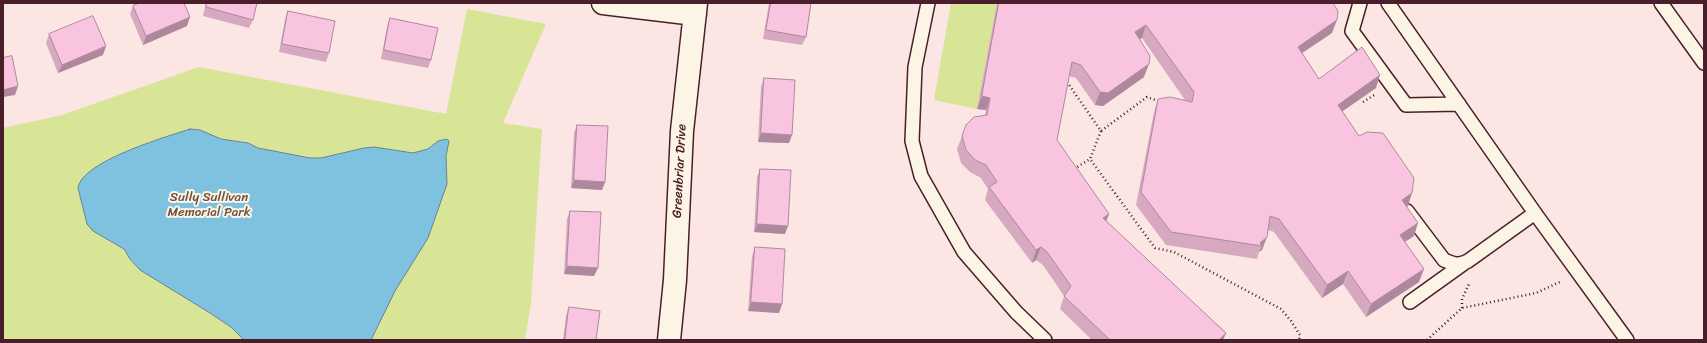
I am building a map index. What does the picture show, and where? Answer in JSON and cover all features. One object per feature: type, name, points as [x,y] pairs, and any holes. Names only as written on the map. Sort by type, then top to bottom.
[{"type":"street","points":[[603,3],[696,9]]},
{"type":"street","name":"Greenbriar Drive","points":[[669,340],[675,280],[682,130],[696,9]]},
{"type":"lane","points":[[928,3],[915,68],[912,141],[920,176],[964,252],[1016,312],[1045,340]]},
{"type":"lane","points":[[1360,3],[1352,31],[1406,105],[1459,104]]},
{"type":"lane","points":[[1388,3],[1627,340]]},
{"type":"lane","points":[[1661,3],[1704,63]]},
{"type":"lane","points":[[1404,208],[1444,260],[1453,264],[1463,264]]},
{"type":"lane","points":[[1410,302],[1535,212]]},
{"type":"path","points":[[1066,81],[1101,130]]},
{"type":"path","points":[[1073,169],[1090,159],[1101,130],[1147,97],[1168,104]]},
{"type":"path","points":[[1090,159],[1155,248],[1174,252],[1281,309],[1300,335],[1299,340]]},
{"type":"path","points":[[1427,340],[1462,308],[1536,293],[1578,272]]},
{"type":"green space","points":[[951,3],[997,3],[977,109],[934,100]]},
{"type":"green space","name":"Sully Sullivan Memorial Park","points":[[467,9],[546,24],[503,123],[542,129],[531,302],[525,340],[3,340],[3,128],[62,115],[199,67],[446,114]]},
{"type":"water","points":[[190,129],[200,130],[221,139],[248,143],[258,148],[310,158],[321,158],[374,147],[413,153],[428,149],[438,141],[447,139],[449,141],[446,156],[447,184],[428,238],[395,291],[371,340],[244,340],[231,327],[140,270],[130,259],[124,249],[93,231],[87,224],[78,188],[83,178],[94,169],[126,151]]},
{"type":"building","points":[[140,3],[184,3],[190,17],[146,36],[133,6]]},
{"type":"building","points":[[207,3],[257,3],[253,20],[206,7]]},
{"type":"building","points":[[771,3],[811,3],[806,37],[766,30]]},
{"type":"building","points":[[999,3],[1333,3],[1338,11],[1337,20],[1298,47],[1319,79],[1362,47],[1380,75],[1338,105],[1359,136],[1367,132],[1383,133],[1414,178],[1412,193],[1402,200],[1418,223],[1400,235],[1424,269],[1371,304],[1348,271],[1327,285],[1279,219],[1270,216],[1267,237],[1260,243],[1262,246],[1171,232],[1141,192],[1158,99],[1170,97],[1192,102],[1194,92],[1146,25],[1135,32],[1150,56],[1149,64],[1108,93],[1100,92],[1081,65],[1072,62],[1057,140],[1109,214],[1103,218],[1226,333],[1219,340],[1110,340],[1064,296],[1071,286],[1047,252],[1041,247],[1036,250],[989,187],[997,182],[986,165],[975,160],[966,150],[962,136],[966,125],[974,117],[987,115],[990,98],[982,96]]},
{"type":"building","points":[[288,11],[335,21],[329,53],[282,44]]},
{"type":"building","points":[[93,16],[106,46],[62,65],[49,34]]},
{"type":"building","points":[[390,18],[438,28],[431,60],[384,50]]},
{"type":"building","points":[[12,56],[18,86],[3,90],[3,58]]},
{"type":"building","points":[[764,78],[795,80],[792,135],[761,133]]},
{"type":"building","points":[[577,125],[608,126],[605,182],[574,180]]},
{"type":"building","points":[[760,169],[791,170],[788,226],[757,224]]},
{"type":"building","points":[[570,211],[601,212],[598,268],[567,266]]},
{"type":"building","points":[[755,247],[785,249],[782,304],[751,302]]},
{"type":"building","points":[[569,307],[600,311],[596,340],[565,340]]}]
